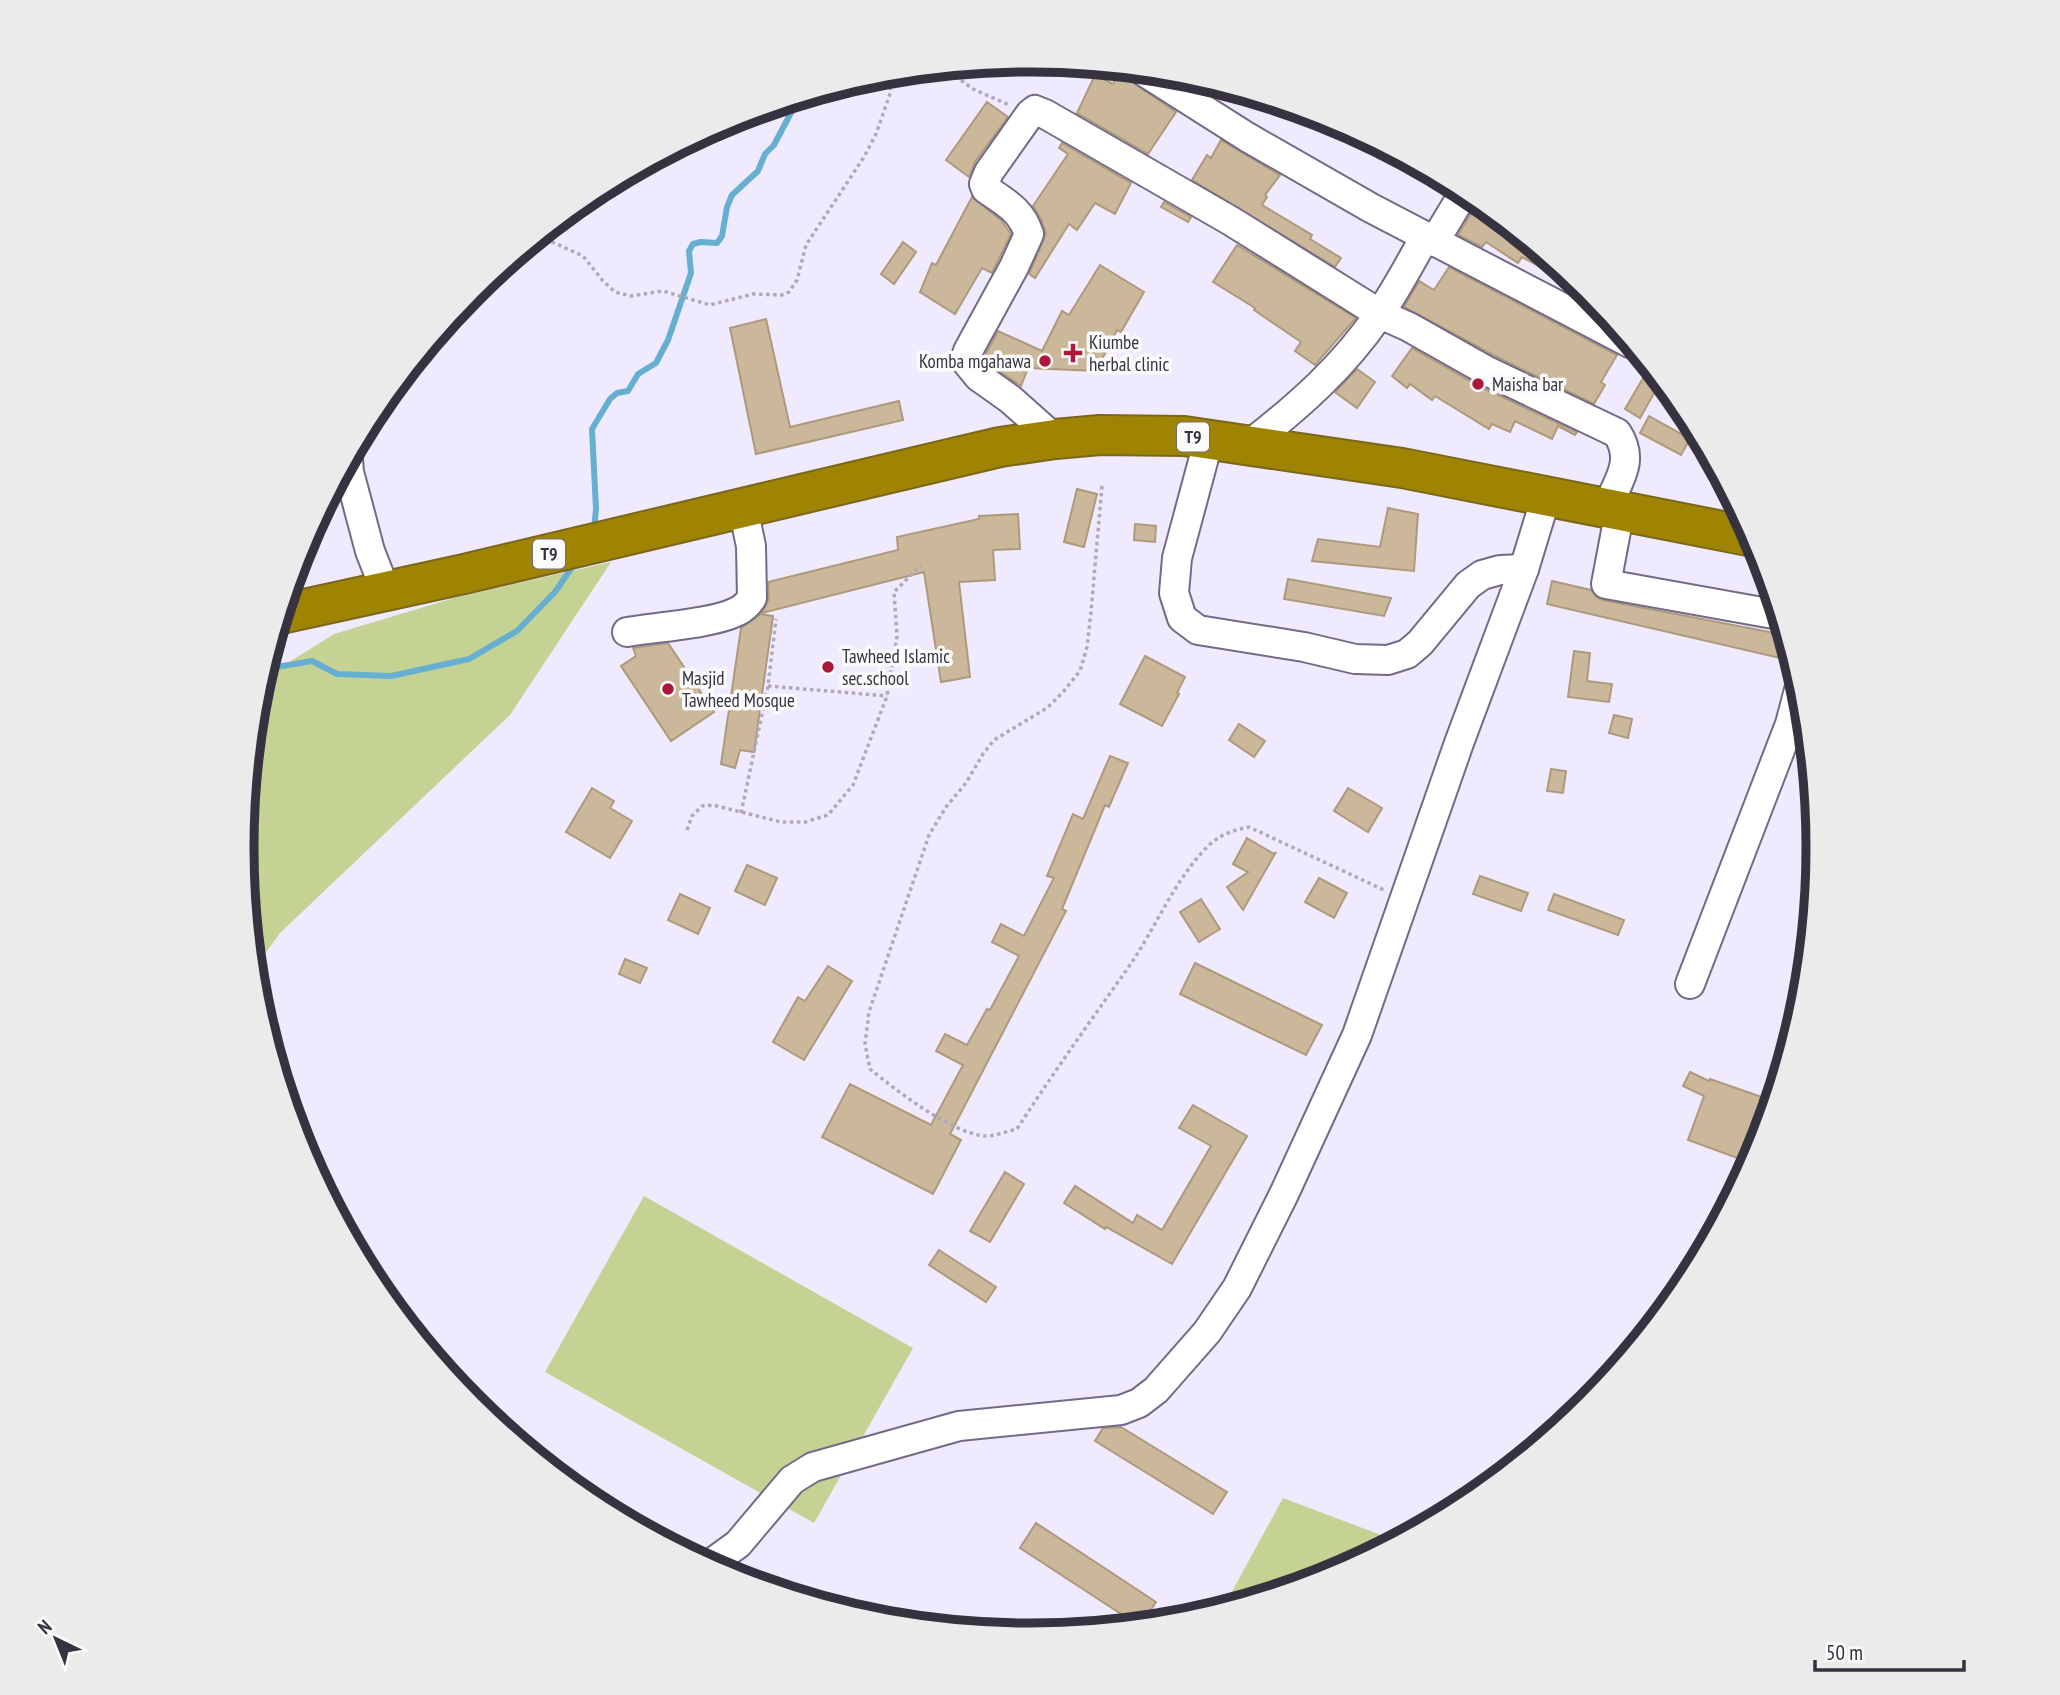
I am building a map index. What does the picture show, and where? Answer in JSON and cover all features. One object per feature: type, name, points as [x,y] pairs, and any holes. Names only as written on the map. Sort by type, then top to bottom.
[{"type":"highway","name":"T9","points":[[291,612],[464,574],[1000,447],[1055,439],[1142,434],[1250,444],[1290,453],[1402,468],[1739,534]]},
{"type":"street","points":[[1163,84],[1247,137],[1429,239],[1608,331]]},
{"type":"street","points":[[1055,439],[1010,399],[979,377],[965,360],[1029,234],[1024,219],[986,189],[984,184],[989,172],[1035,110],[1231,221],[1380,314],[1509,382],[1617,433],[1624,443],[1627,456],[1614,508],[1606,584],[1769,613]]},
{"type":"street","points":[[1250,444],[1313,392],[1357,345],[1458,200]]},
{"type":"street","points":[[1209,439],[1177,558],[1174,593],[1182,618],[1198,630],[1304,647],[1355,659],[1388,660],[1407,654],[1420,643],[1461,593],[1482,575],[1500,570],[1524,569]]},
{"type":"street","points":[[349,477],[370,551],[386,592]]},
{"type":"street","points":[[719,1558],[738,1544],[792,1480],[813,1467],[959,1426],[1121,1410],[1139,1403],[1156,1390],[1207,1332],[1237,1288],[1262,1241],[1357,1035],[1524,569],[1546,497]]},
{"type":"street","points":[[627,632],[715,618],[736,612],[748,605],[752,598],[751,546],[743,508]]},
{"type":"street","points":[[1690,984],[1793,711]]},
{"type":"path","points":[[954,75],[973,89],[1030,114]]},
{"type":"path","points":[[548,240],[583,256],[615,292],[631,296],[663,291],[710,305],[752,294],[782,295],[789,292],[797,280],[806,245],[864,157],[876,134],[891,91],[889,85]]},
{"type":"path","points":[[1101,486],[1091,612],[1087,647],[1080,671],[1046,708],[994,740],[929,835],[869,1012],[865,1044],[870,1069],[910,1101],[955,1125],[985,1136],[1017,1129],[1063,1057],[1131,963],[1188,872],[1208,846],[1229,831],[1249,827],[1404,898]]},
{"type":"path","points":[[687,830],[692,816],[702,806],[713,805],[781,822],[805,822],[828,815],[853,785],[887,696],[897,636],[894,592],[921,565]]},
{"type":"path","points":[[741,813],[768,685],[776,619]]},
{"type":"path","points":[[894,661],[936,654]]},
{"type":"path","points":[[768,685],[887,696]]},
{"type":"green space","points":[[611,562],[510,715],[280,933],[262,957],[254,848],[256,797],[261,746],[275,671],[334,634],[454,598]]},
{"type":"green space","points":[[644,1196],[913,1348],[814,1523],[545,1372]]},
{"type":"green space","points":[[1283,1498],[1385,1537],[1327,1564],[1229,1598]]},
{"type":"building","points":[[1095,75],[1113,84],[1117,77],[1126,77],[1176,112],[1148,154],[1077,113]]},
{"type":"building","points":[[987,102],[1008,117],[975,162],[969,177],[946,160]]},
{"type":"building","points":[[1221,140],[1280,175],[1265,195],[1267,197],[1262,205],[1312,235],[1310,239],[1341,258],[1335,267],[1192,180],[1207,155],[1211,158]]},
{"type":"building","points":[[1062,143],[1131,183],[1115,214],[1095,203],[1077,230],[1069,224],[1035,278],[1029,274],[1046,234],[1033,206],[1068,154],[1059,148]]},
{"type":"building","points":[[972,197],[1001,220],[1011,234],[992,273],[982,268],[955,314],[920,292],[932,263],[936,265]]},
{"type":"building","points":[[1164,202],[1191,217],[1188,222],[1161,207]]},
{"type":"building","points":[[1473,211],[1550,272],[1522,257],[1518,263],[1486,242],[1482,247],[1458,235]]},
{"type":"building","points":[[903,242],[916,252],[894,284],[881,274]]},
{"type":"building","points":[[1237,245],[1356,318],[1315,365],[1295,351],[1301,342],[1254,310],[1255,308],[1213,282]]},
{"type":"building","points":[[1100,265],[1144,292],[1121,332],[1117,330],[1096,371],[1028,368],[1021,386],[993,367],[995,364],[984,357],[998,331],[1042,351],[1062,311],[1069,315]]},
{"type":"building","points":[[1449,267],[1617,355],[1601,382],[1605,385],[1594,404],[1495,356],[1404,307],[1419,281],[1434,290]]},
{"type":"building","points":[[766,319],[790,427],[899,401],[903,420],[756,454],[730,328]]},
{"type":"building","points":[[1412,348],[1479,386],[1577,432],[1575,435],[1558,426],[1552,439],[1515,421],[1510,432],[1492,424],[1489,429],[1435,396],[1432,400],[1410,384],[1407,388],[1392,376]]},
{"type":"building","points":[[1357,369],[1375,382],[1357,408],[1335,392]]},
{"type":"building","points":[[1645,375],[1656,390],[1640,418],[1625,409]]},
{"type":"building","points":[[1649,416],[1689,440],[1681,455],[1640,433]]},
{"type":"building","points":[[1077,489],[1097,494],[1084,547],[1064,542]]},
{"type":"building","points":[[1388,508],[1418,514],[1414,571],[1312,561],[1318,539],[1380,547]]},
{"type":"building","points":[[1018,514],[1020,549],[993,550],[995,580],[959,582],[970,677],[941,682],[924,572],[762,613],[769,598],[768,582],[898,550],[897,537],[979,519],[979,516]]},
{"type":"building","points":[[1135,524],[1156,526],[1155,542],[1134,540]]},
{"type":"building","points":[[1288,579],[1391,598],[1384,616],[1284,599]]},
{"type":"building","points":[[1552,581],[1591,590],[1596,597],[1603,600],[1775,633],[1782,658],[1547,604]]},
{"type":"building","points":[[761,614],[773,616],[754,752],[740,750],[735,768],[721,764],[741,628]]},
{"type":"building","name":"Masjid Tawheed Mosque","points":[[668,643],[714,712],[671,741],[621,666],[636,656],[633,648]]},
{"type":"building","points":[[1574,651],[1590,653],[1587,681],[1612,684],[1609,702],[1568,697]]},
{"type":"building","points":[[1145,656],[1185,677],[1162,726],[1120,704]]},
{"type":"building","points":[[1614,715],[1632,719],[1628,738],[1609,733]]},
{"type":"building","points":[[1239,724],[1265,741],[1254,757],[1229,740]]},
{"type":"building","points":[[1110,756],[1128,763],[1109,807],[1105,805],[1062,909],[1066,911],[950,1134],[961,1140],[933,1194],[822,1137],[850,1084],[931,1125],[963,1065],[936,1051],[945,1034],[967,1045],[987,1009],[990,1010],[1019,956],[992,942],[1001,924],[1024,936],[1054,878],[1047,876],[1073,814],[1083,819]]},
{"type":"building","points":[[1551,769],[1566,771],[1563,793],[1547,791]]},
{"type":"building","points":[[592,788],[614,801],[610,808],[632,821],[610,858],[566,832]]},
{"type":"building","points":[[1348,788],[1382,808],[1368,832],[1334,811]]},
{"type":"building","points":[[1247,838],[1274,854],[1276,852],[1243,910],[1227,887],[1248,872],[1233,864]]},
{"type":"building","points":[[747,865],[777,878],[765,905],[735,891]]},
{"type":"building","points":[[1480,876],[1528,893],[1521,911],[1473,894]]},
{"type":"building","points":[[1319,878],[1347,893],[1334,918],[1305,902]]},
{"type":"building","points":[[680,894],[710,908],[698,934],[668,920]]},
{"type":"building","points":[[1554,894],[1624,920],[1618,935],[1548,910]]},
{"type":"building","points":[[1201,899],[1220,929],[1199,942],[1180,912]]},
{"type":"building","points":[[625,959],[647,968],[640,983],[619,974]]},
{"type":"building","points":[[1195,963],[1322,1025],[1306,1055],[1180,994]]},
{"type":"building","points":[[828,966],[852,981],[804,1060],[773,1042],[798,997],[805,1001]]},
{"type":"building","points":[[1690,1072],[1709,1081],[1710,1079],[1765,1098],[1740,1159],[1688,1140],[1704,1096],[1683,1086]]},
{"type":"building","points":[[1193,1105],[1247,1136],[1172,1264],[1106,1227],[1105,1229],[1064,1203],[1075,1186],[1133,1223],[1137,1215],[1162,1230],[1211,1146],[1179,1128]]},
{"type":"building","points":[[1005,1172],[1024,1184],[990,1242],[970,1231]]},
{"type":"building","points":[[939,1250],[996,1287],[986,1302],[929,1265]]},
{"type":"building","points":[[1121,1427],[1227,1492],[1213,1514],[1095,1441],[1103,1428]]},
{"type":"building","points":[[1036,1523],[1156,1602],[1148,1614],[1126,1617],[1020,1548]]},
{"type":"waterway","points":[[594,530],[596,509],[592,429],[610,399],[617,393],[628,391],[638,374],[656,363],[668,340],[691,273],[689,251],[693,244],[717,243],[722,236],[732,195],[758,171],[765,154],[774,145],[793,109]]},
{"type":"waterway","points":[[276,668],[312,661],[337,674],[391,676],[469,659],[517,631],[555,592],[575,563]]},
{"type":"place","name":"Kiumbe herbal clinic","points":[[1073,353]]},
{"type":"place","name":"Komba mgahawa","points":[[1045,361]]},
{"type":"place","name":"Maisha bar","points":[[1478,384]]},
{"type":"place","name":"Tawheed Islamic sec.school","points":[[828,667]]},
{"type":"place","name":"Masjid Tawheed Mosque","points":[[668,689]]}]
